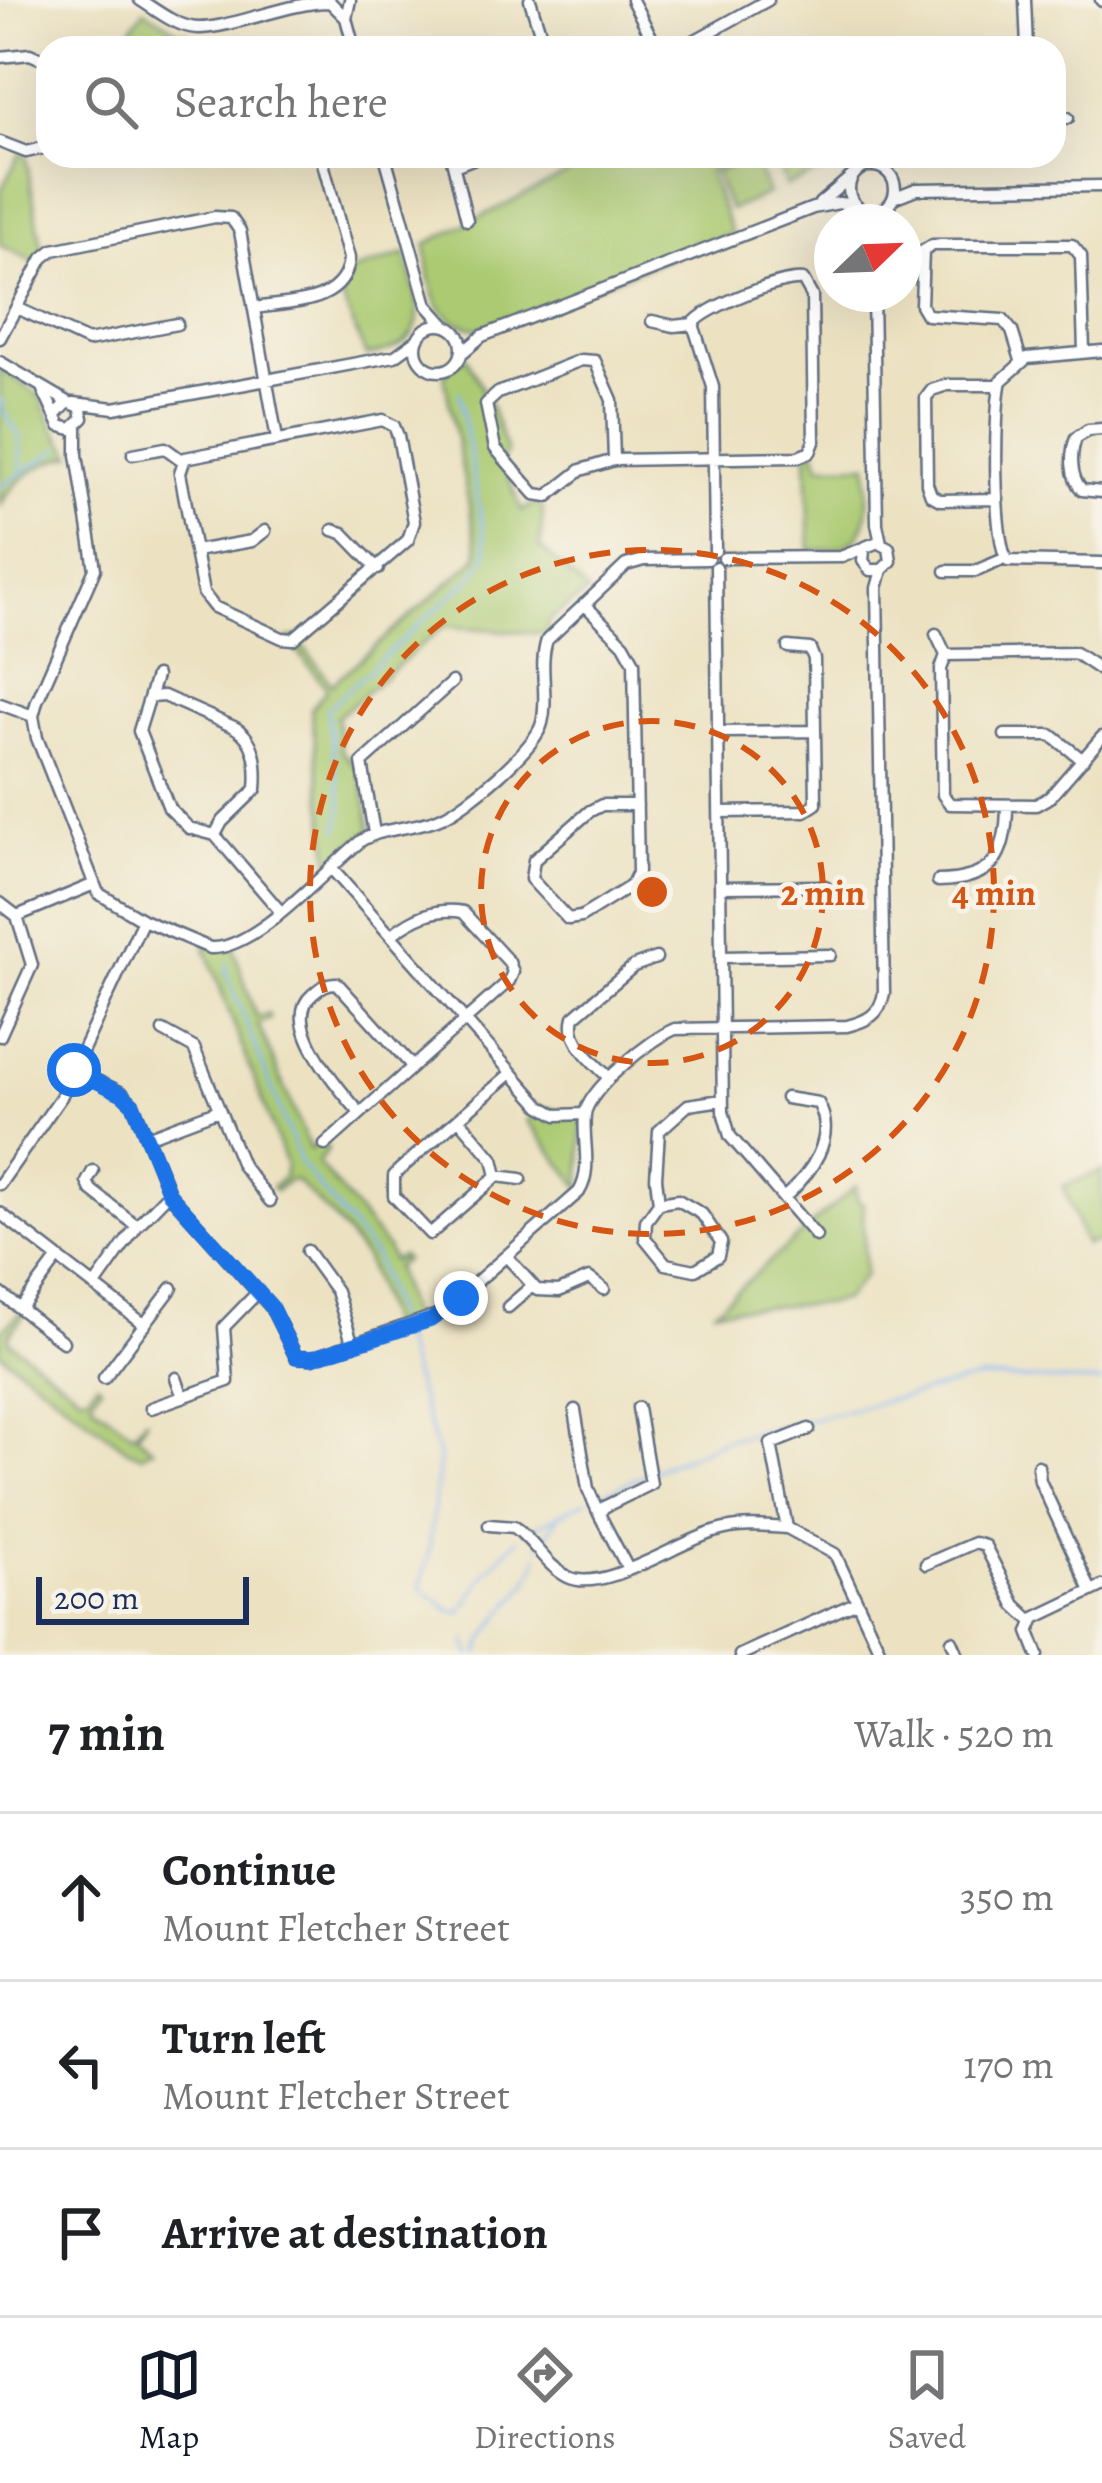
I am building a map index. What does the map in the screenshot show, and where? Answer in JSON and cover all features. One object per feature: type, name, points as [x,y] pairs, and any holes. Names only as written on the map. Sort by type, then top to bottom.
[{"type":"street","points":[[140,0],[195,29],[309,1],[350,0],[346,18],[351,36]]},
{"type":"street","points":[[530,0],[541,36]]},
{"type":"street","points":[[632,0],[651,36]]},
{"type":"street","points":[[699,36],[745,6],[768,0]]},
{"type":"street","points":[[1025,0],[1026,36]]},
{"type":"street","points":[[330,2],[346,18]]},
{"type":"street","points":[[195,29],[195,36]]},
{"type":"street","points":[[0,57],[36,57]]},
{"type":"street","points":[[0,142],[23,151],[36,149]]},
{"type":"street","points":[[254,308],[324,296],[346,278],[349,258],[323,168]]},
{"type":"street","points":[[388,168],[427,305],[416,352],[422,364]]},
{"type":"street","points":[[455,168],[467,220]]},
{"type":"street","points":[[56,415],[71,403],[113,407],[395,356],[442,371],[454,366],[482,336],[813,208],[868,168]]},
{"type":"street","points":[[875,168],[916,189]]},
{"type":"street","points":[[854,175],[849,190],[861,204]]},
{"type":"street","points":[[891,177],[893,198]]},
{"type":"street","points":[[884,204],[916,189],[1102,186]]},
{"type":"street","points":[[0,338],[43,258],[52,250],[226,216],[240,231],[277,439]]},
{"type":"street","points":[[1021,360],[1012,331],[1003,320],[927,316],[921,305],[923,251],[933,245],[1072,245],[1081,256],[1084,351]]},
{"type":"street","points":[[614,460],[612,400],[595,361],[581,361],[497,393],[486,404],[495,448],[539,496],[553,494],[581,470],[614,460],[798,458],[810,452],[814,442],[811,290],[803,280],[790,279],[699,316],[693,324],[652,321]]},
{"type":"street","points":[[427,305],[461,340],[461,354]]},
{"type":"street","points":[[16,308],[88,341],[177,323]]},
{"type":"street","points":[[74,1070],[128,1099],[169,1193],[276,1314],[296,1357],[307,1359],[440,1314],[568,1204],[583,1185],[588,1102],[609,1078],[668,1032],[847,1026],[871,1018],[884,993],[877,588],[872,557],[877,524],[873,312]]},
{"type":"street","points":[[693,324],[713,387],[722,1100],[730,1136],[816,1236]]},
{"type":"street","points":[[395,356],[434,325],[482,336]]},
{"type":"street","points":[[1004,559],[998,499],[1000,385],[1021,360],[1102,351]]},
{"type":"street","points":[[0,362],[83,412],[75,426],[77,455],[95,568],[33,716],[37,738],[92,885],[112,904],[143,920],[216,949],[249,939],[374,833],[427,822],[456,810],[534,741],[544,714],[544,647],[561,625],[631,563],[872,557]]},
{"type":"street","points":[[998,499],[940,500],[931,495],[926,398],[932,390],[947,385],[1000,385]]},
{"type":"street","points":[[43,390],[56,415],[75,426]]},
{"type":"street","points":[[75,426],[113,407]]},
{"type":"street","points":[[382,420],[394,427],[414,522],[408,541],[378,569],[304,634],[287,639],[211,605],[203,593],[180,472],[183,461],[382,420]]},
{"type":"street","points":[[1102,429],[1088,430],[1076,438],[1073,459],[1082,490],[1102,492]]},
{"type":"street","points":[[133,454],[164,448],[183,461]]},
{"type":"street","points":[[333,530],[343,533],[378,569]]},
{"type":"street","points":[[195,551],[253,541],[265,531]]},
{"type":"street","points":[[946,571],[976,571],[1004,559],[1102,563]]},
{"type":"street","points":[[584,604],[624,644],[634,662],[637,805],[635,882],[581,917],[568,919],[531,879],[534,860],[597,807],[637,805]]},
{"type":"street","points":[[936,634],[946,655],[941,669],[943,795],[955,806],[1045,801],[1102,737]]},
{"type":"street","points":[[720,812],[814,807],[812,652],[788,647]]},
{"type":"street","points":[[946,655],[1075,653],[1102,671]]},
{"type":"street","points":[[156,676],[139,730],[169,808],[189,828],[214,835],[280,911]]},
{"type":"street","points":[[374,833],[362,763],[452,682]]},
{"type":"street","points":[[150,697],[164,696],[234,727],[251,744],[256,788],[214,835]]},
{"type":"street","points":[[0,704],[33,716]]},
{"type":"street","points":[[719,732],[815,730]]},
{"type":"street","points":[[1005,735],[1051,735],[1083,760]]},
{"type":"street","points":[[938,881],[972,879],[990,865],[1005,844],[1007,805]]},
{"type":"street","points":[[332,868],[510,1074],[550,1113],[584,1114]]},
{"type":"street","points":[[17,916],[92,885]]},
{"type":"street","points":[[721,887],[825,886]]},
{"type":"street","points":[[0,903],[17,916],[32,965],[0,1036]]},
{"type":"street","points":[[325,1145],[509,981],[513,972],[463,911],[443,910],[410,920],[391,935]]},
{"type":"street","points":[[0,1184],[51,1116],[143,920]]},
{"type":"street","points":[[723,957],[830,955]]},
{"type":"street","points":[[609,1078],[574,1039],[574,1017],[634,966],[656,958]]},
{"type":"street","points":[[359,1112],[321,1066],[303,1022],[305,1001],[326,984],[337,983],[412,1066]]},
{"type":"street","points":[[163,1031],[194,1048],[242,1165],[270,1201]]},
{"type":"street","points":[[510,1074],[392,1181],[394,1196],[427,1239],[497,1176],[520,1179]]},
{"type":"street","points":[[785,1197],[812,1169],[824,1125],[818,1103],[786,1098]]},
{"type":"street","points":[[659,1203],[678,1200],[694,1206],[718,1234],[718,1256],[695,1270],[666,1264],[650,1246],[644,1228],[659,1203],[658,1131],[688,1105],[722,1100]]},
{"type":"street","points":[[147,1137],[219,1110]]},
{"type":"street","points":[[459,1119],[493,1159],[497,1176]]},
{"type":"street","points":[[93,1171],[86,1182],[92,1190],[137,1226]]},
{"type":"street","points":[[95,1284],[137,1226],[169,1193]]},
{"type":"street","points":[[0,1213],[145,1325]]},
{"type":"street","points":[[307,1250],[336,1291],[353,1345]]},
{"type":"street","points":[[507,1257],[531,1287],[554,1292],[589,1278],[604,1289]]},
{"type":"street","points":[[21,1308],[58,1258]]},
{"type":"street","points":[[508,1307],[531,1287]]},
{"type":"street","points":[[104,1378],[172,1288]]},
{"type":"street","points":[[151,1408],[224,1385],[229,1378],[224,1327],[258,1292]]},
{"type":"street","points":[[0,1293],[63,1342]]},
{"type":"street","points":[[176,1378],[183,1397]]},
{"type":"street","points":[[229,1378],[244,1384]]},
{"type":"street","points":[[599,1514],[604,1507],[645,1490],[648,1474],[638,1408]]},
{"type":"street","points":[[575,1410],[588,1489],[627,1567]]},
{"type":"street","points":[[788,1528],[771,1444],[809,1429]]},
{"type":"street","points":[[1038,1466],[1040,1481],[1096,1588],[1033,1622],[1030,1631],[1038,1655]]},
{"type":"street","points":[[489,1525],[520,1530],[561,1573],[582,1581],[607,1579],[719,1530],[750,1525],[788,1528],[835,1554],[882,1655]]},
{"type":"street","points":[[926,1564],[974,1543],[986,1546],[1015,1605],[1033,1622]]},
{"type":"street","points":[[740,1655],[857,1602]]},
{"type":"street","points":[[952,1641],[958,1655]]},
{"type":"green space","points":[[144,10],[189,36],[126,36]]},
{"type":"green space","points":[[20,154],[26,155],[43,254],[36,263],[0,245],[0,192]]},
{"type":"green space","points":[[579,168],[717,168],[708,172],[732,234],[484,329],[466,326],[443,312],[432,289],[426,244]]},
{"type":"green space","points":[[757,168],[768,194],[730,210],[714,173]]},
{"type":"green space","points":[[779,168],[824,168],[825,170],[786,186]]},
{"type":"green space","points":[[405,254],[418,306],[413,332],[404,342],[366,356],[339,291],[351,272]]},
{"type":"green space","points":[[466,356],[491,407],[507,452],[501,460],[522,511],[536,502],[543,510],[540,547],[588,592],[549,620],[546,634],[444,626],[337,717],[341,750],[360,772],[371,830],[330,863],[311,709],[327,689],[288,639],[296,637],[332,684],[474,561],[478,552],[444,375]]},
{"type":"green space","points":[[0,369],[40,396],[73,455],[30,473],[0,508]]},
{"type":"green space","points":[[814,446],[820,465],[868,464],[863,526],[846,545],[831,549],[810,550],[807,453]]},
{"type":"green space","points":[[233,946],[256,1017],[268,1014],[270,1019],[258,1024],[310,1149],[322,1142],[328,1149],[318,1163],[387,1248],[392,1261],[401,1256],[404,1260],[395,1267],[411,1320],[389,1328],[366,1259],[333,1218],[295,1180],[275,1191],[272,1187],[284,1176],[286,1165],[205,947]]},
{"type":"green space","points":[[540,1108],[582,1113],[581,1188],[527,1121]]},
{"type":"green space","points":[[1102,1171],[1102,1239],[1085,1245],[1063,1186]]},
{"type":"green space","points":[[856,1186],[863,1205],[865,1275],[845,1299],[715,1309]]},
{"type":"green space","points":[[20,1313],[23,1316],[9,1341],[80,1395],[88,1394],[97,1382],[101,1386],[92,1398],[94,1404],[133,1433],[147,1418],[137,1435],[153,1449],[141,1455],[128,1450],[0,1353],[0,1332]]},
{"type":"waterway","points":[[338,829],[342,806],[327,709],[475,574],[487,554],[459,393]]},
{"type":"waterway","points":[[0,398],[19,435],[22,472]]},
{"type":"waterway","points":[[0,487],[60,448]]},
{"type":"waterway","points":[[228,964],[226,971],[301,1164],[375,1256],[397,1325]]},
{"type":"waterway","points":[[400,1334],[439,1458],[429,1553],[420,1588],[451,1611],[461,1612],[486,1572],[518,1539]]},
{"type":"waterway","points":[[655,1470],[724,1440],[982,1378],[1102,1382]]},
{"type":"waterway","points":[[595,1497],[646,1474]]},
{"type":"waterway","points":[[525,1532],[586,1501]]},
{"type":"waterway","points":[[540,1547],[559,1514]]},
{"type":"waterway","points":[[479,1655],[490,1629],[527,1583],[538,1556]]},
{"type":"waterway","points":[[466,1640],[471,1655]]},
{"type":"route","points":[[74,1070],[133,1104],[169,1193],[271,1306],[292,1354],[301,1360],[431,1320],[461,1298]]}]
